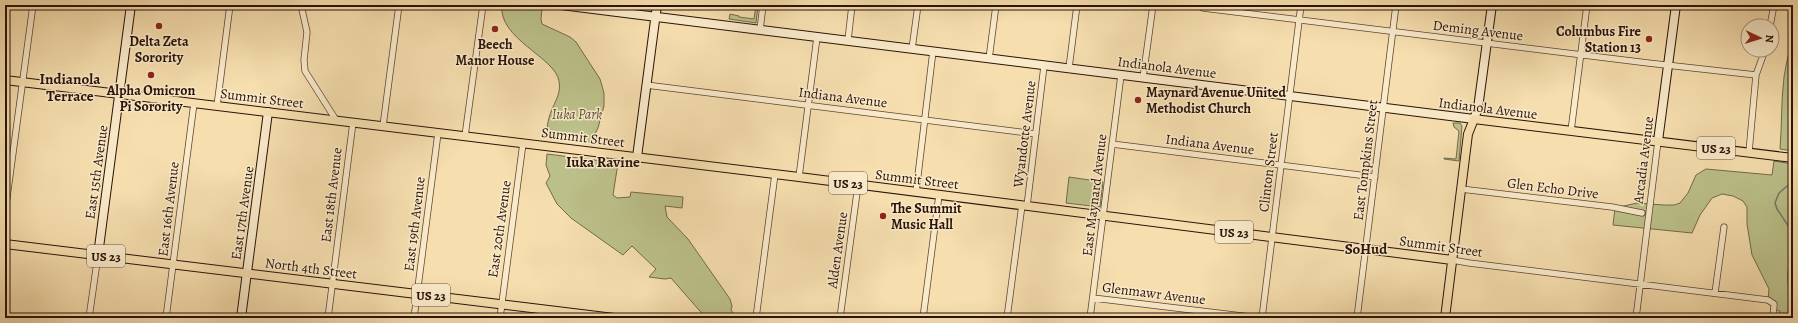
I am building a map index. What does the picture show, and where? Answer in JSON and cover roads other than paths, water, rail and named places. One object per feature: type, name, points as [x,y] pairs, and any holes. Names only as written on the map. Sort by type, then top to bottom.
[{"type":"main road","name":"Summit Street","points":[[5,80],[775,174],[1452,260]]},
{"type":"main road","name":"Indianola Avenue","points":[[1474,119],[1793,158]]},
{"type":"main road","points":[[1445,318],[1468,134],[1474,119]]},
{"type":"main road","name":"North 4th Street","points":[[5,244],[502,304],[586,316],[614,318]]},
{"type":"street","points":[[5,212],[33,5]]},
{"type":"street","name":"East 15th Avenue","points":[[89,318],[131,5]]},
{"type":"street","points":[[217,106],[230,5]]},
{"type":"street","points":[[301,5],[307,32],[304,60],[305,71],[336,120]]},
{"type":"street","points":[[383,126],[399,5]]},
{"type":"street","points":[[465,136],[483,5]]},
{"type":"street","name":"Indianola Avenue","points":[[561,5],[1474,119]]},
{"type":"street","points":[[637,157],[656,5]]},
{"type":"street","points":[[760,30],[764,5]]},
{"type":"street","points":[[848,40],[852,5]]},
{"type":"street","points":[[912,49],[918,5]]},
{"type":"street","points":[[989,58],[996,5]]},
{"type":"street","points":[[1069,68],[1078,5]]},
{"type":"street","points":[[1143,78],[1153,5]]},
{"type":"street","name":"Deming Avenue","points":[[1198,5],[1203,8],[1756,75]]},
{"type":"street","name":"Clinton Street","points":[[1261,318],[1301,5]]},
{"type":"street","name":"East Tompkins Street","points":[[1357,318],[1396,5]]},
{"type":"street","points":[[1474,119],[1478,108],[1492,5]]},
{"type":"street","points":[[1571,131],[1587,5]]},
{"type":"street","name":"Arcadia Avenue","points":[[1636,318],[1676,5]]},
{"type":"street","points":[[1772,18],[1774,5]]},
{"type":"street","points":[[799,177],[817,37]]},
{"type":"street","points":[[916,192],[933,51]]},
{"type":"street","points":[[1749,152],[1756,75],[1761,58]]},
{"type":"street","name":"Wyandotte Avenue","points":[[1007,318],[1036,134],[1044,66]]},
{"type":"street","name":"East Maynard Avenue","points":[[1090,318],[1121,75]]},
{"type":"street","name":"Indiana Avenue","points":[[646,85],[1036,134]]},
{"type":"street","name":"East 16th Avenue","points":[[166,318],[194,103]]},
{"type":"street","name":"East 17th Avenue","points":[[241,318],[268,112]]},
{"type":"street","name":"East 18th Avenue","points":[[328,318],[353,122]]},
{"type":"street","name":"East 19th Avenue","points":[[414,318],[438,133]]},
{"type":"street","name":"East 20th Avenue","points":[[500,318],[523,143]]},
{"type":"street","name":"Indiana Avenue","points":[[1112,144],[1375,177]]},
{"type":"street","points":[[756,318],[775,174]]},
{"type":"street","name":"Alden Avenue","points":[[840,318],[858,185]]},
{"type":"street","name":"Glen Echo Drive","points":[[1461,189],[1612,207],[1642,214]]},
{"type":"street","points":[[923,318],[940,195]]},
{"type":"street","points":[[1715,293],[1724,227]]},
{"type":"street","name":"Summit Street","points":[[1452,260],[1469,264],[1768,300],[1773,302],[1773,318]]},
{"type":"street","name":"Glenmawr Avenue","points":[[1093,298],[1261,318]]},
{"type":"waterway","points":[[1793,181],[1779,193],[1775,203],[1777,209],[1793,233]]},
{"type":"waterway","points":[[1793,261],[1790,265],[1788,275],[1789,287],[1793,302]]},
{"type":"place","name":"Delta Zeta Sorority","points":[[159,26]]},
{"type":"place","name":"Beech Manor House","points":[[495,29]]},
{"type":"place","name":"Columbus Fire Station 13","points":[[1649,39]]},
{"type":"place","name":"Alpha Omicron Pi Sorority","points":[[151,75]]},
{"type":"place","name":"Maynard Avenue United Methodist Church","points":[[1138,100]]},
{"type":"place","name":"The Summit Music Hall","points":[[883,216]]},
{"type":"district","name":"Indianola Terrace","points":[[70,88]]},
{"type":"district","name":"Iuka Ravine","points":[[603,162]]},
{"type":"district","name":"SoHud","points":[[1366,249]]},
{"type":"park label","name":"Iuka Park","points":[[577,114]]}]
